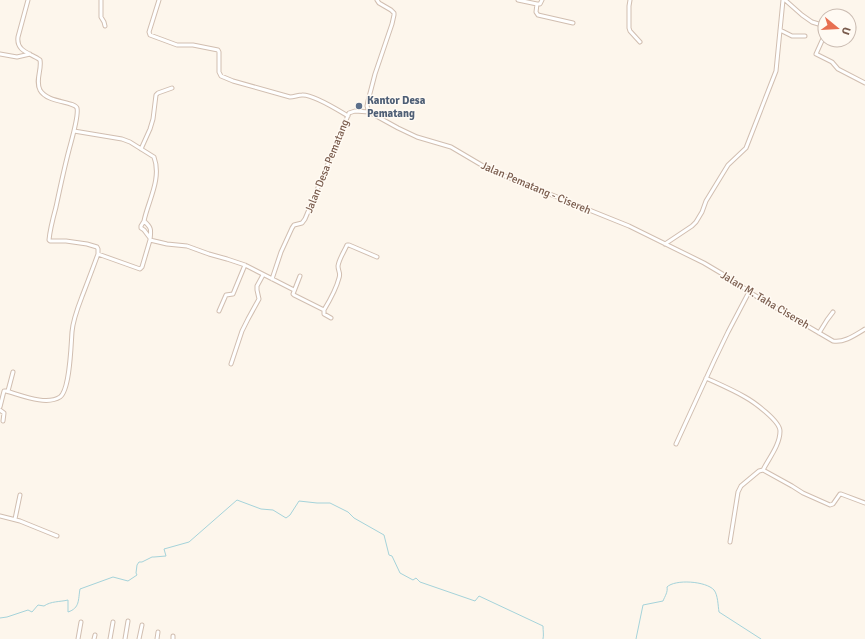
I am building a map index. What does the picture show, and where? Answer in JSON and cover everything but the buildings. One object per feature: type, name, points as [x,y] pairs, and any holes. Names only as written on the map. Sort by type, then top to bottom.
[{"type":"street","points":[[0,407],[4,391],[45,400],[57,398],[63,394],[70,365],[73,322],[98,254],[97,247],[49,240],[77,113],[76,107],[73,105],[49,98],[42,93],[38,79],[39,58],[24,51],[18,42],[18,36],[28,0]]},
{"type":"street","points":[[101,0],[101,17],[105,26]]},
{"type":"street","points":[[160,0],[148,32],[150,35],[177,45],[192,45],[218,50],[220,52],[219,72],[223,78],[290,97],[300,94],[307,96],[320,100],[348,116]]},
{"type":"street","points":[[369,112],[367,106],[368,101],[394,15],[394,12],[379,3],[377,0]]},
{"type":"street","points":[[518,0],[537,4],[540,4],[542,0]]},
{"type":"street","points":[[630,0],[629,28],[640,42]]},
{"type":"street","points":[[784,0],[802,15],[817,24]]},
{"type":"street","points":[[665,244],[696,222],[700,217],[706,201],[728,165],[746,148],[776,71],[784,0]]},
{"type":"street","points":[[537,4],[536,12],[538,15],[573,24]]},
{"type":"street","points":[[780,30],[792,36],[805,36]]},
{"type":"street","points":[[819,48],[816,54],[832,62],[838,69],[865,83]]},
{"type":"street","points":[[0,58],[1,54],[17,57],[30,54]]},
{"type":"street","points":[[141,149],[153,119],[156,95],[172,88]]},
{"type":"street","name":"Jalan Desa Pematang","points":[[272,279],[292,228],[294,225],[302,223],[305,219],[349,113],[369,112]]},
{"type":"street","name":"Jalan Pematang - Cisereh","points":[[369,112],[417,137],[451,147],[490,170],[629,226],[665,244]]},
{"type":"street","points":[[74,131],[122,139],[130,142],[154,157],[156,174],[153,190],[144,222],[141,226],[150,239],[167,244],[188,246],[227,259],[245,266],[294,290]]},
{"type":"street","points":[[98,254],[141,268],[145,258],[151,230],[144,222]]},
{"type":"street","name":"Jalan M. Taha Cisereh","points":[[665,244],[736,282],[749,292],[833,341],[837,342],[845,340],[865,329]]},
{"type":"street","points":[[324,310],[334,292],[340,276],[338,264],[347,245],[377,257]]},
{"type":"street","points":[[220,311],[226,295],[233,294],[245,266]]},
{"type":"street","points":[[231,364],[242,331],[258,301],[259,298],[257,290],[262,275]]},
{"type":"street","points":[[300,276],[293,294],[324,310],[324,314],[331,318]]},
{"type":"street","points":[[676,444],[728,332],[749,292]]},
{"type":"street","points":[[819,333],[833,312]]},
{"type":"street","points":[[8,391],[13,372]]},
{"type":"street","points":[[706,378],[746,398],[771,417],[780,426],[781,430],[778,443],[763,470],[741,486],[738,492],[730,542]]},
{"type":"street","points":[[0,410],[4,413],[3,421]]},
{"type":"street","points":[[763,470],[803,493],[830,505],[833,504],[840,494],[865,503]]},
{"type":"street","points":[[15,519],[20,495]]},
{"type":"street","points":[[0,516],[15,519],[57,536]]},
{"type":"street","points":[[78,639],[81,622]]},
{"type":"street","points":[[110,639],[113,622]]},
{"type":"street","points":[[125,639],[128,622]]},
{"type":"street","points":[[139,639],[142,625]]},
{"type":"street","points":[[157,639],[158,632]]},
{"type":"street","points":[[94,639],[95,635]]},
{"type":"waterway","points":[[0,618],[28,610],[32,612],[38,605],[44,606],[53,602],[68,600],[68,612],[77,606],[80,589],[113,577],[128,581],[137,575],[137,565],[139,562],[152,557],[166,556],[164,549],[189,542],[237,500],[261,509],[273,510],[286,518],[290,515],[299,501],[330,503],[348,512],[354,518],[384,535],[389,555],[392,556],[400,573],[413,580],[416,578],[420,582],[475,601],[479,596],[543,626],[543,639]]},
{"type":"waterway","points":[[636,639],[643,605],[663,601],[667,592],[667,587],[671,584],[683,582],[698,583],[710,587],[714,590],[716,595],[719,612],[761,639]]},
{"type":"place","name":"Kantor Desa Pematang","points":[[359,106]]}]
